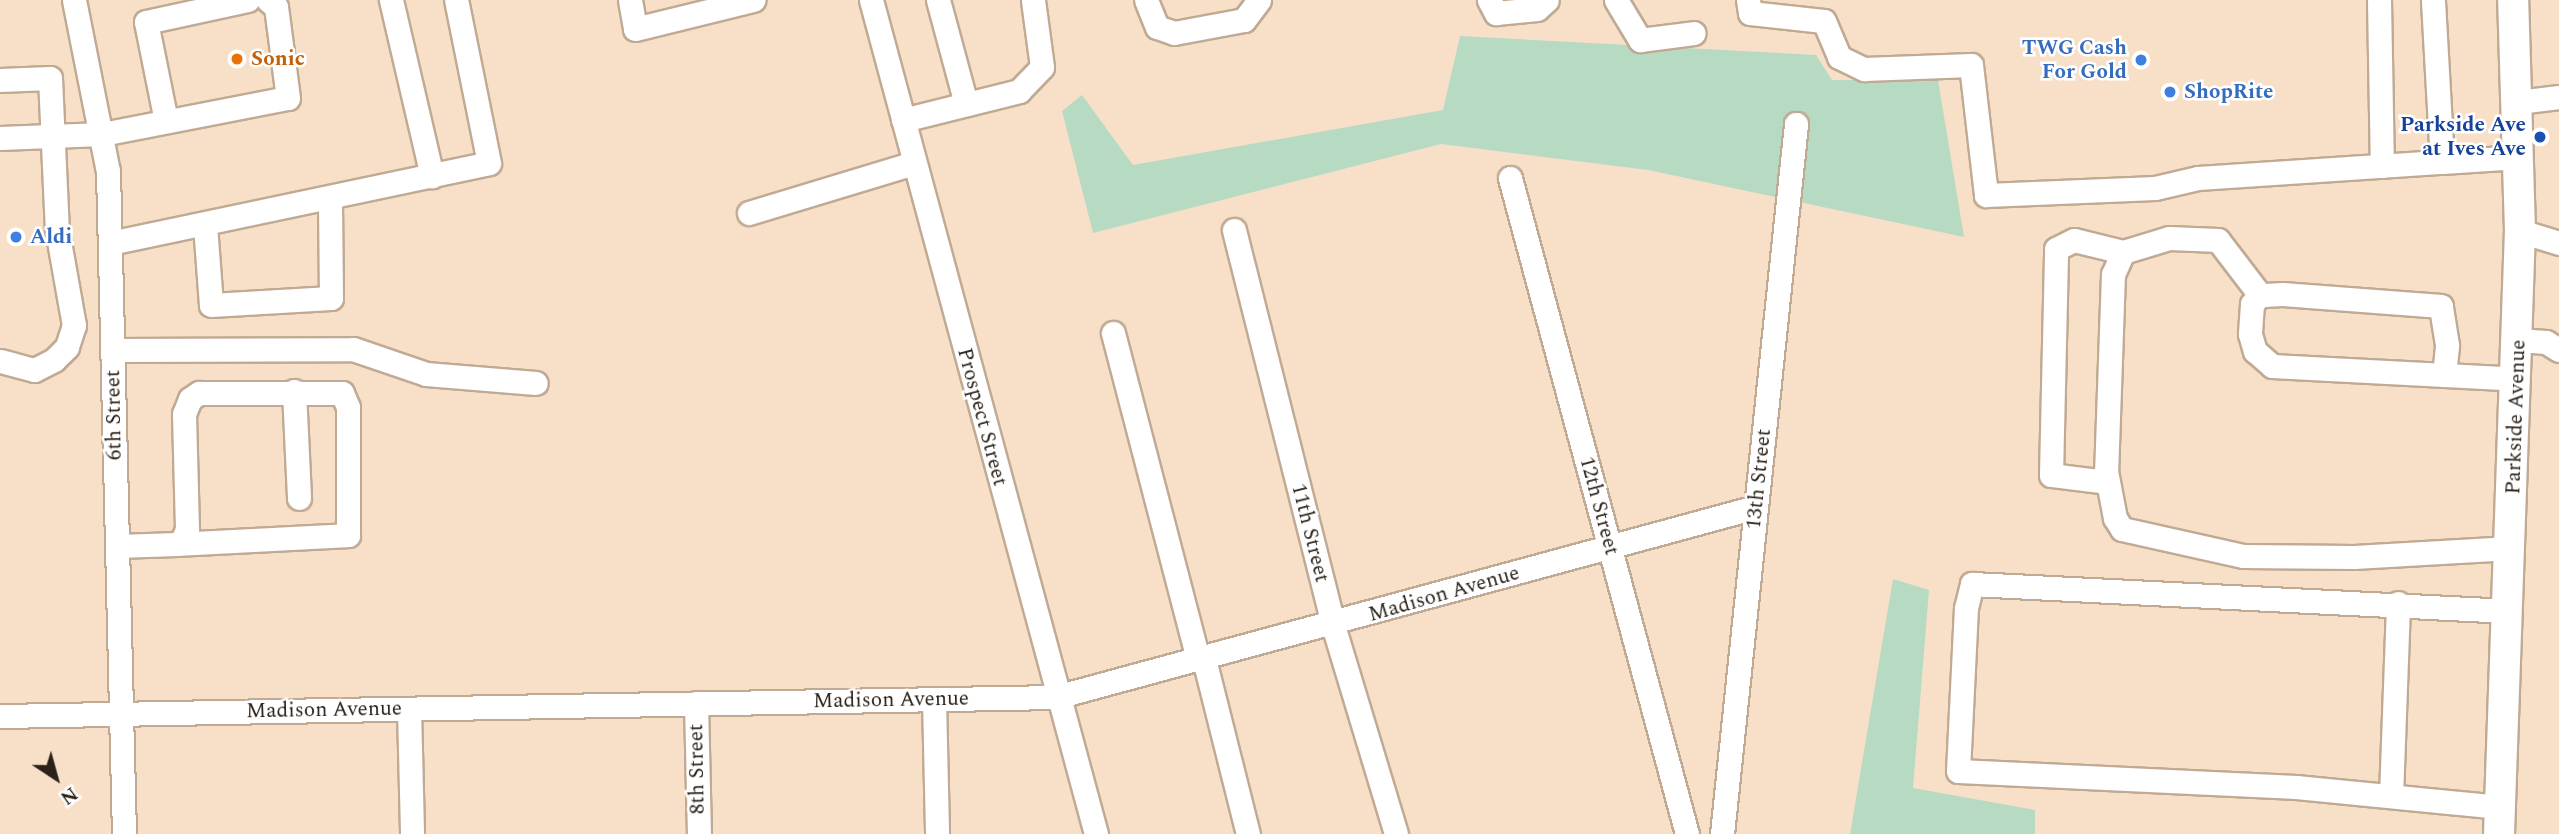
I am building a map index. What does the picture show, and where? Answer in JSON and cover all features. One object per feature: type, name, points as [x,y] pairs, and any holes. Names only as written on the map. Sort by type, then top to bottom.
[{"type":"main road","name":"Parkside Avenue","points":[[2499,821],[2511,548],[2520,232],[2513,0]]},
{"type":"street","name":"6th Street","points":[[74,0],[102,134],[110,243],[124,834]]},
{"type":"street","points":[[166,121],[145,22],[248,0]]},
{"type":"street","points":[[0,138],[102,134],[288,98],[276,7],[268,0]]},
{"type":"street","points":[[391,0],[432,176]]},
{"type":"street","points":[[110,243],[205,226],[489,163],[456,0]]},
{"type":"street","points":[[630,0],[635,29],[752,0]]},
{"type":"street","name":"Prospect Street","points":[[871,0],[1056,697],[1096,834]]},
{"type":"street","points":[[938,0],[966,104]]},
{"type":"street","points":[[903,120],[1019,90],[1042,67],[1033,0]]},
{"type":"street","points":[[1146,0],[1157,27],[1174,33],[1244,20],[1259,0]]},
{"type":"street","points":[[1489,0],[1496,13],[1537,9],[1547,0]]},
{"type":"street","points":[[1616,0],[1640,40],[1694,33]]},
{"type":"street","points":[[1748,0],[1750,13],[1824,21],[1839,57],[1864,69],[1970,65],[1986,195],[2155,188],[2198,178],[2519,157]]},
{"type":"street","points":[[2379,0],[2382,166]]},
{"type":"street","points":[[2433,0],[2442,162]]},
{"type":"street","points":[[0,80],[50,78],[57,230],[74,325],[67,347],[54,360],[34,370],[0,361]]},
{"type":"street","points":[[2518,102],[2559,97]]},
{"type":"street","name":"13th Street","points":[[1722,834],[1796,124]]},
{"type":"street","points":[[749,213],[914,163]]},
{"type":"street","name":"12th Street","points":[[1510,178],[1688,834]]},
{"type":"street","points":[[205,226],[211,305],[331,298],[330,198]]},
{"type":"street","name":"11th Street","points":[[1234,230],[1333,625],[1396,834]]},
{"type":"street","points":[[2520,232],[2559,243]]},
{"type":"street","points":[[2108,482],[2051,475],[2056,249],[2074,240],[2123,252],[2169,238],[2218,240],[2260,295],[2441,306],[2447,345],[2444,375]]},
{"type":"street","points":[[2123,252],[2113,274],[2108,482],[2122,529],[2243,556],[2354,557],[2511,548]]},
{"type":"street","points":[[2260,295],[2252,304],[2250,334],[2255,351],[2272,366],[2517,379]]},
{"type":"street","points":[[1113,333],[1248,834]]},
{"type":"street","points":[[2518,340],[2546,342],[2559,350]]},
{"type":"street","points":[[112,350],[353,349],[426,374],[536,383]]},
{"type":"street","points":[[117,546],[221,544],[348,535],[347,400],[333,390],[199,393],[190,399],[184,414],[187,528],[177,544]]},
{"type":"street","points":[[294,391],[299,498]]},
{"type":"street","name":"Madison Avenue","points":[[0,716],[1056,697],[1333,625],[1756,508]]},
{"type":"street","points":[[2499,821],[2391,796],[2296,787],[1958,771],[1966,608],[1972,584],[2398,603],[2508,611]]},
{"type":"street","points":[[2391,796],[2398,603]]},
{"type":"street","points":[[934,699],[937,834]]},
{"type":"street","name":"8th Street","points":[[696,704],[699,834]]},
{"type":"street","points":[[409,709],[412,834]]},
{"type":"green space","points":[[1460,36],[1816,55],[1832,80],[1938,80],[1964,237],[1648,170],[1441,144],[1093,233],[1062,111],[1082,95],[1133,165],[1443,110]]},
{"type":"green space","points":[[1893,579],[1929,590],[1913,788],[2035,810],[2035,834],[1850,834]]},
{"type":"place","name":"Sonic","points":[[237,59]]},
{"type":"place","name":"TWG Cash For Gold","points":[[2141,60]]},
{"type":"place","name":"ShopRite","points":[[2170,92]]},
{"type":"place","name":"Parkside Ave at Ives Ave","points":[[2540,137]]},
{"type":"place","name":"Aldi","points":[[16,237]]}]
